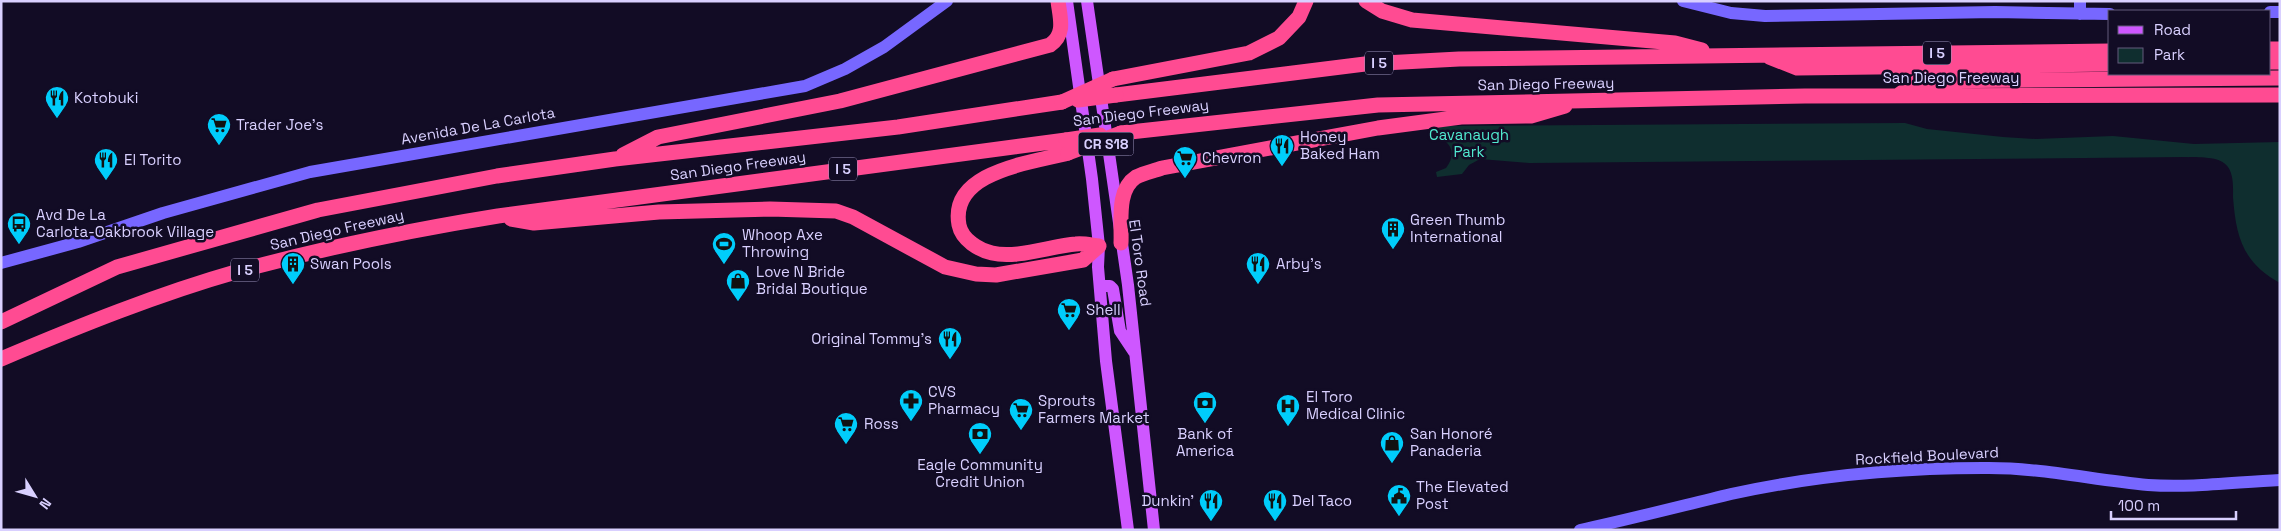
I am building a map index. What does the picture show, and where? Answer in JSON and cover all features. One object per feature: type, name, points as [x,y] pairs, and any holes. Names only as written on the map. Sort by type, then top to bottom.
[{"type":"highway","points":[[614,160],[658,137],[840,101],[1050,45],[1056,40],[1061,28],[1058,1]]},
{"type":"highway","points":[[1062,102],[1113,79],[1249,53],[1279,38],[1299,17],[1306,1]]},
{"type":"highway","points":[[1366,1],[1382,11],[1412,20],[1675,43],[1718,55]]},
{"type":"highway","name":"San Diego Freeway","points":[[1,322],[117,267],[310,212],[496,176],[614,160],[898,127],[1062,102],[1365,64],[1459,60],[1763,54],[2108,51]]},
{"type":"highway","points":[[1763,54],[1797,68],[2108,64]]},
{"type":"highway","points":[[1897,96],[1918,81],[2280,78]]},
{"type":"highway","name":"San Diego Freeway","points":[[1,359],[80,325],[238,271],[417,229],[498,216],[1068,146],[1121,133],[1378,105],[1897,96],[2280,95]]},
{"type":"highway","points":[[1121,243],[1122,202],[1128,186],[1138,176],[1162,168],[1378,128],[1462,117],[1532,116],[1586,101]]},
{"type":"highway","points":[[1068,146],[978,181],[966,191],[961,202],[958,213],[959,227],[967,240],[979,249],[993,254],[1006,254],[1078,243],[1099,246]]},
{"type":"highway","points":[[498,216],[534,223],[659,212],[778,208],[836,211],[853,217],[946,267],[989,275],[1042,269],[1083,260],[1099,246]]},
{"type":"main road","name":"Avenida De La Carlota","points":[[1,263],[78,242],[163,213],[310,172],[806,86],[845,69],[884,47],[947,1]]},
{"type":"main road","name":"CR S18","points":[[1067,1],[1099,246],[1106,361],[1128,530]]},
{"type":"main road","name":"El Toro Road","points":[[1088,1],[1121,243],[1154,530]]},
{"type":"main road","points":[[1683,1],[1731,13],[1765,16],[1994,12],[2045,7],[2080,8],[2108,14]]},
{"type":"main road","points":[[1100,286],[1110,286],[1113,289],[1120,331],[1134,352]]},
{"type":"main road","name":"Rockfield Boulevard","points":[[1580,530],[1769,487],[1825,478],[1918,470],[2000,468],[2064,473],[2148,485],[2180,486],[2280,480]]},
{"type":"main road","points":[[1152,504],[1161,530]]},
{"type":"green space","name":"Cavanaugh Park","points":[[1905,123],[1927,129],[2036,139],[2113,136],[2194,144],[2280,142],[2280,283],[2257,267],[2244,248],[2236,224],[2233,182],[2230,171],[2224,163],[2208,158],[1529,163],[1480,159],[1469,165],[1462,174],[1437,177],[1436,172],[1446,168],[1451,159],[1450,146],[1437,137],[1436,128],[1446,126]]},
{"type":"place","name":"Kotobuki","points":[[57,119]]},
{"type":"place","name":"Trader Joe's","points":[[219,146]]},
{"type":"place","name":"Honey Baked Ham","points":[[1282,167]]},
{"type":"place","name":"Chevron","points":[[1185,179]]},
{"type":"place","name":"El Torito","points":[[106,181]]},
{"type":"place","name":"Avd De La Carlota-Oakbrook Village","points":[[19,245]]},
{"type":"place","name":"Green Thumb International","points":[[1393,250]]},
{"type":"place","name":"Whoop Axe Throwing","points":[[724,265]]},
{"type":"place","name":"Swan Pools","points":[[293,285]]},
{"type":"place","name":"Arby's","points":[[1258,285]]},
{"type":"place","name":"Love N Bride Bridal Boutique","points":[[738,302]]},
{"type":"place","name":"Shell","points":[[1069,331]]},
{"type":"place","name":"Original Tommy's","points":[[950,360]]},
{"type":"place","name":"CVS Pharmacy","points":[[911,422]]},
{"type":"place","name":"Bank of America","points":[[1205,424]]},
{"type":"place","name":"El Toro Medical Clinic","points":[[1288,427]]},
{"type":"place","name":"Sprouts Farmers Market","points":[[1021,431]]},
{"type":"place","name":"Ross","points":[[846,445]]},
{"type":"place","name":"Eagle Community Credit Union","points":[[980,455]]},
{"type":"place","name":"San Honoré Panaderia","points":[[1392,464]]},
{"type":"place","name":"The Elevated Post","points":[[1399,517]]},
{"type":"place","name":"Dunkin'","points":[[1211,522]]},
{"type":"place","name":"Del Taco","points":[[1275,522]]}]
